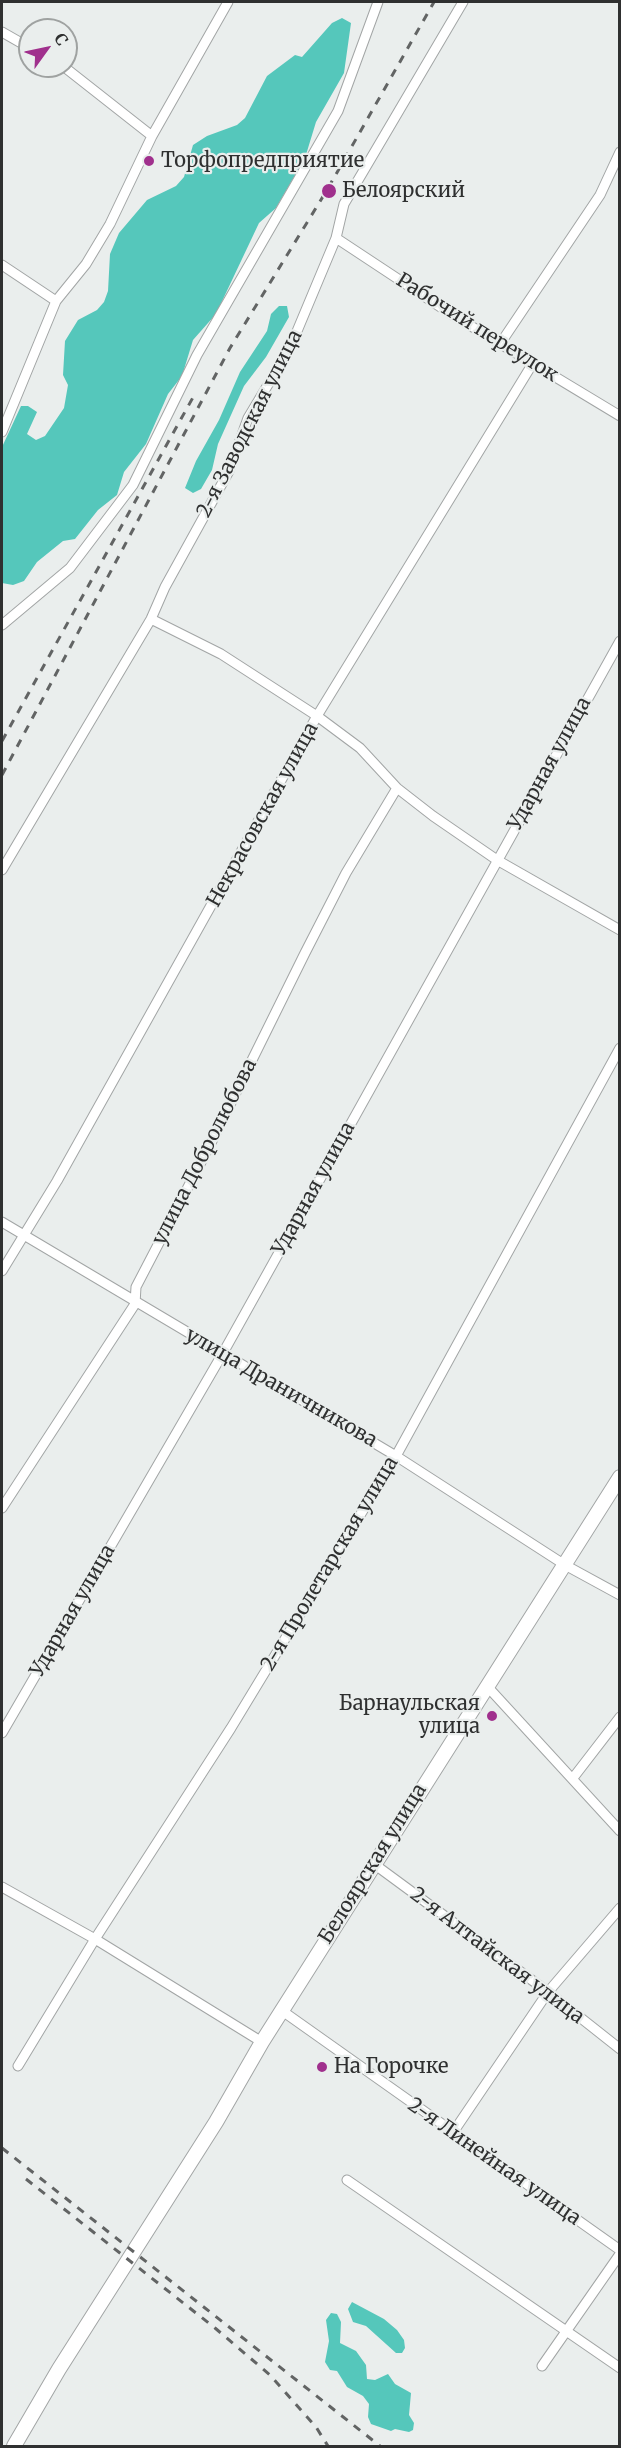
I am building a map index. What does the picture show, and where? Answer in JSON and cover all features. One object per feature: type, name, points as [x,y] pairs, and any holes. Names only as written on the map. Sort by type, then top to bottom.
[{"type":"street","points":[[2,432],[56,301],[86,264],[104,234],[152,136],[228,2]]},
{"type":"street","points":[[2,625],[70,568],[133,485],[197,355],[338,111],[378,2]]},
{"type":"street","name":"2-я Заводская улица","points":[[2,870],[151,619],[165,587],[229,471],[248,418],[290,348],[336,238],[344,204],[463,2]]},
{"type":"street","points":[[2,32],[18,41]]},
{"type":"street","points":[[78,78],[152,136]]},
{"type":"street","points":[[500,344],[600,195],[620,152]]},
{"type":"street","name":"Рабочий переулок","points":[[336,238],[500,344],[620,416]]},
{"type":"street","points":[[2,265],[56,301]]},
{"type":"street","name":"Некрасовская улица","points":[[2,1271],[57,1181],[155,1010],[317,716],[533,363]]},
{"type":"street","points":[[151,619],[221,654],[317,716],[360,748],[398,788],[433,816],[497,860],[620,930]]},
{"type":"street","name":"Ударная улица","points":[[2,1733],[223,1353],[620,641]]},
{"type":"street","name":"улица Добролюбова","points":[[2,1508],[135,1304],[135,1287],[212,1142],[305,953],[346,873],[398,788]]},
{"type":"street","name":"2-я Пролетарская улица","points":[[18,2066],[95,1939],[231,1728],[396,1456],[620,1048]]},
{"type":"street","name":"улица Драничникова","points":[[2,1222],[135,1304],[223,1353],[396,1456],[565,1565],[620,1595]]},
{"type":"street","name":"Белоярская улица","points":[[14,2446],[131,2254],[216,2122],[281,2010],[486,1684],[620,1477]]},
{"type":"street","points":[[486,1684],[620,1831]]},
{"type":"street","points":[[573,1778],[620,1717]]},
{"type":"street","name":"2-я Алтайская улица","points":[[374,1864],[548,1992],[620,2049]]},
{"type":"street","points":[[2,1887],[95,1939],[262,2042]]},
{"type":"street","points":[[454,2132],[548,1992],[620,1908]]},
{"type":"street","name":"2-я Линейная улица","points":[[281,2010],[620,2252]]},
{"type":"street","points":[[347,2180],[620,2368]]},
{"type":"street","points":[[542,2366],[620,2252]]},
{"type":"shaded area","points":[[342,18],[351,23],[344,73],[316,122],[305,158],[276,208],[259,223],[216,314],[193,340],[182,376],[168,394],[146,444],[124,472],[117,495],[98,510],[75,539],[63,541],[37,562],[24,581],[13,585],[2,583],[2,447],[21,406],[28,406],[37,412],[27,434],[36,440],[45,436],[64,408],[68,385],[63,375],[65,341],[78,320],[97,310],[104,302],[108,291],[110,254],[119,233],[147,200],[176,186],[184,177],[193,145],[207,136],[237,125],[245,118],[267,76],[295,55],[302,57],[332,23]]},
{"type":"shaded area","points":[[279,306],[287,306],[289,317],[266,357],[244,386],[218,444],[212,470],[201,489],[193,493],[185,488],[196,461],[219,420],[240,372],[267,331],[271,314]]},
{"type":"shaded area","points":[[352,2302],[384,2319],[397,2330],[404,2340],[405,2348],[402,2353],[396,2353],[366,2326],[353,2322],[348,2309]]},
{"type":"shaded area","points":[[331,2313],[337,2314],[341,2322],[340,2343],[356,2351],[366,2365],[367,2379],[375,2380],[388,2374],[395,2384],[411,2393],[409,2415],[414,2423],[413,2430],[409,2432],[395,2429],[391,2431],[371,2424],[368,2417],[369,2404],[363,2396],[347,2387],[337,2371],[330,2370],[325,2362],[329,2341],[326,2320]]},
{"type":"railway","points":[[2,775],[230,348],[327,190],[434,2]]},
{"type":"railway","points":[[2,741],[196,392]]},
{"type":"railway","points":[[2,2148],[380,2446]]},
{"type":"railway","points":[[26,2179],[215,2328],[270,2375],[316,2427],[328,2446]]},
{"type":"place","name":"Торфопредприятие","points":[[149,161]]},
{"type":"place","name":"Белоярский","points":[[329,191]]},
{"type":"place","name":"Барнаульская улица","points":[[492,1716]]},
{"type":"place","name":"На Горочке","points":[[322,2067]]}]
